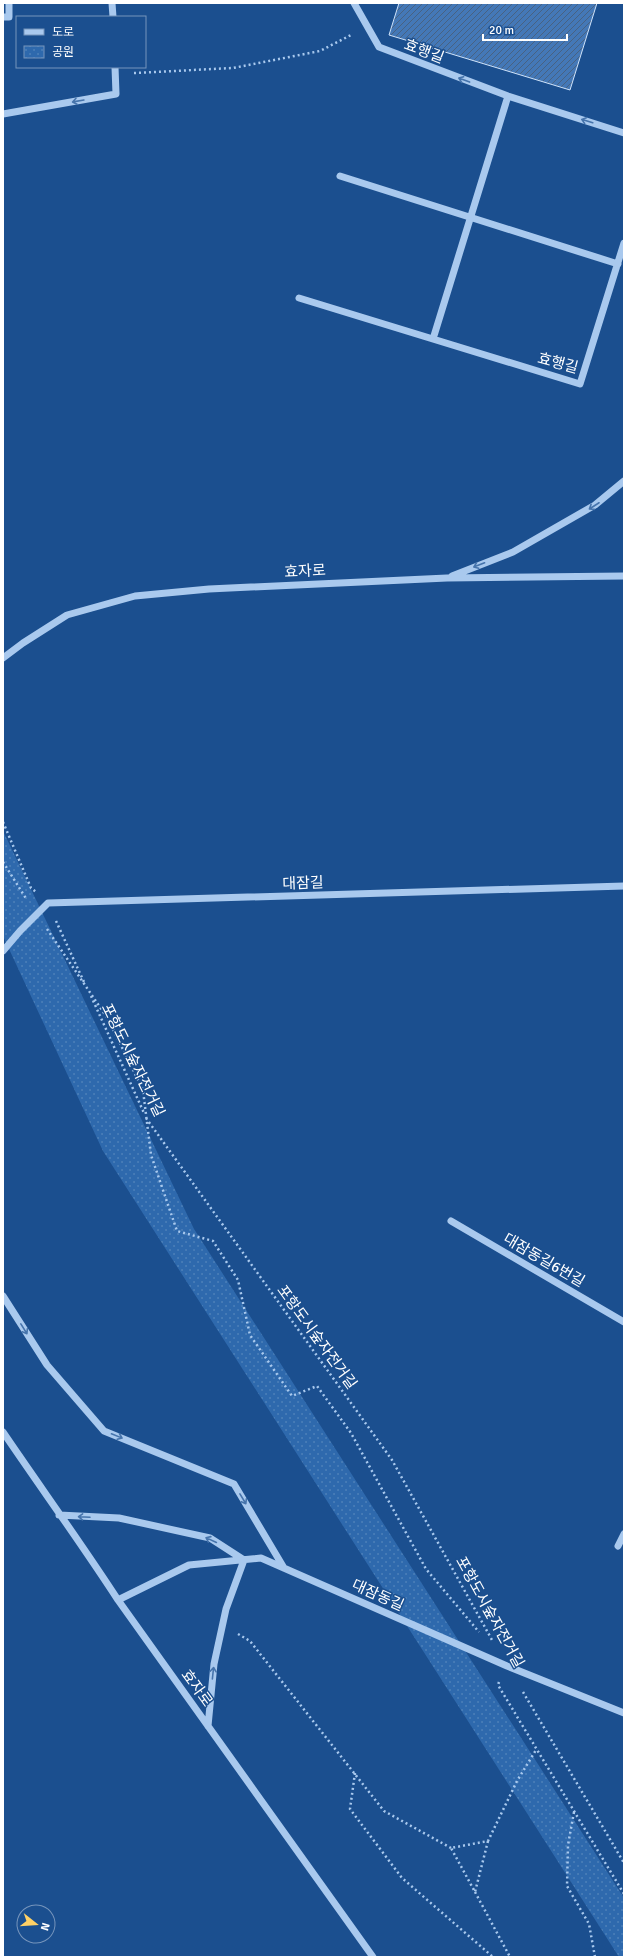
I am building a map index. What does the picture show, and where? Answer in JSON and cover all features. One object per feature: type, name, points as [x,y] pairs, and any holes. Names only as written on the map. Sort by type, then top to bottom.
[{"type":"street","points":[[3,17],[8,17],[9,3]]},
{"type":"street","points":[[112,3],[113,16]]},
{"type":"street","name":"효행길","points":[[354,3],[379,47],[508,96],[624,133]]},
{"type":"street","points":[[3,114],[116,94],[115,70]]},
{"type":"street","points":[[433,339],[508,96]]},
{"type":"street","points":[[340,176],[618,264]]},
{"type":"street","name":"효행길","points":[[299,298],[580,384],[624,244]]},
{"type":"street","points":[[447,578],[513,552],[595,505],[624,482]]},
{"type":"street","name":"효자로","points":[[3,658],[23,643],[67,616],[135,596],[209,589],[447,578],[624,576]]},
{"type":"street","name":"대잠길","points":[[48,904],[624,886]]},
{"type":"street","points":[[3,951],[48,904]]},
{"type":"street","name":"대잠동길6번길","points":[[451,1221],[624,1322]]},
{"type":"street","points":[[3,1296],[47,1365],[104,1431],[234,1484],[284,1568]]},
{"type":"street","name":"효자로","points":[[3,1432],[59,1515],[87,1551],[118,1600],[373,1957]]},
{"type":"street","points":[[59,1515],[119,1518],[210,1538],[244,1560],[226,1609],[222,1625],[214,1664],[208,1726]]},
{"type":"street","points":[[618,1546],[624,1534]]},
{"type":"street","name":"대잠동길","points":[[118,1600],[189,1565],[261,1558],[507,1666],[624,1713]]},
{"type":"path","points":[[115,70],[233,68],[320,51],[367,27]]},
{"type":"path","name":"포항도시숲자전거길","points":[[3,822],[31,888],[48,904],[146,1117],[392,1460],[507,1666],[624,1863]]},
{"type":"path","points":[[3,862],[108,1020],[143,1090],[151,1155],[177,1231],[213,1241],[238,1280],[250,1335],[292,1396],[317,1386],[351,1433],[426,1569],[482,1635]]},
{"type":"path","points":[[222,1625],[250,1641],[384,1811],[451,1848],[510,1957]]},
{"type":"path","points":[[507,1666],[498,1685],[624,1894]]},
{"type":"path","points":[[475,1892],[488,1841],[517,1781],[536,1750]]},
{"type":"path","points":[[355,1773],[350,1809],[367,1832],[402,1878],[493,1957]]},
{"type":"path","points":[[574,1812],[568,1845],[567,1886],[589,1924],[595,1957]]},
{"type":"path","points":[[451,1848],[488,1841]]},
{"type":"green space","points":[[3,831],[194,1229],[624,1898],[624,1957],[619,1957],[103,1151],[3,936]]},
{"type":"building","points":[[399,3],[597,3],[570,90],[389,35]]}]
